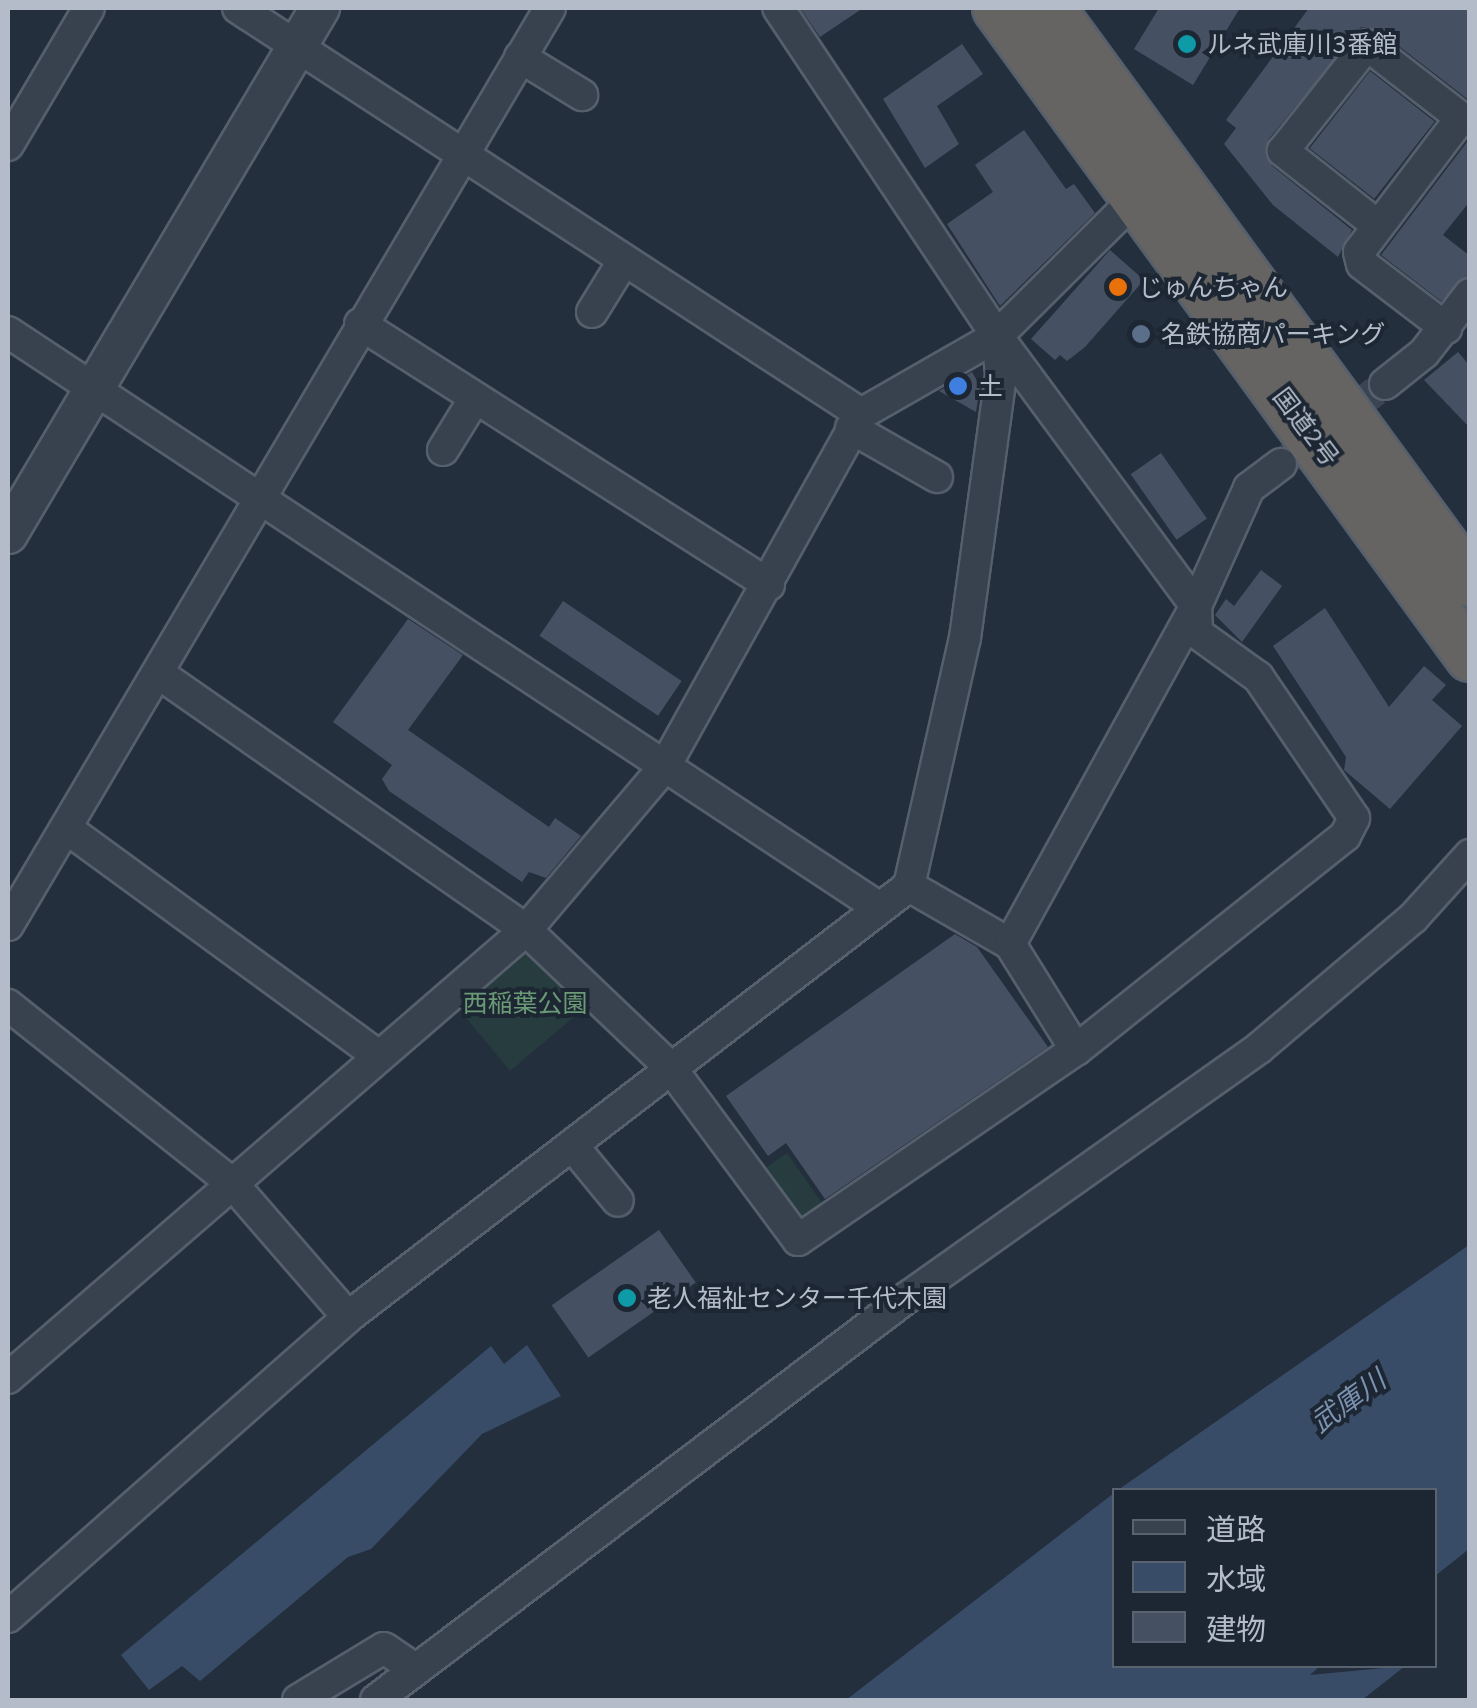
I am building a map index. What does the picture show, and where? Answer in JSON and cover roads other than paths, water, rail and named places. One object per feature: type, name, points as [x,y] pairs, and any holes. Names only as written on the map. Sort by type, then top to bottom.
[{"type":"highway","name":"国道2号","points":[[997,8],[1470,657]]},
{"type":"highway","name":"国道2号","points":[[1058,10],[1470,582]]},
{"type":"street","points":[[8,145],[18,103],[89,8]]},
{"type":"street","points":[[238,8],[624,260],[938,477]]},
{"type":"street","points":[[8,534],[320,8]]},
{"type":"street","points":[[8,924],[550,8]]},
{"type":"street","points":[[158,673],[526,930],[670,1067],[798,1240],[1076,1050],[1346,836],[1354,818],[1258,678],[1197,633],[1196,606],[997,336],[778,8]]},
{"type":"street","points":[[1377,225],[1283,151],[1367,46],[1461,118],[1377,225],[1362,241],[1362,264],[1446,328]]},
{"type":"street","points":[[520,57],[582,95]]},
{"type":"street","points":[[8,1378],[526,930],[665,766],[769,586],[856,421],[997,336],[1136,198]]},
{"type":"street","points":[[592,312],[624,260]]},
{"type":"street","points":[[1384,384],[1446,328],[1470,294]]},
{"type":"street","points":[[360,324],[769,586]]},
{"type":"street","points":[[8,332],[878,908]]},
{"type":"street","points":[[8,1617],[348,1317],[910,886],[965,638],[1002,374],[997,336]]},
{"type":"street","points":[[443,450],[475,398]]},
{"type":"street","points":[[1010,944],[1196,606],[1249,488],[1280,464]]},
{"type":"street","points":[[66,828],[379,1056]]},
{"type":"street","points":[[376,1700],[909,1296],[1259,1048],[1414,918],[1470,855]]},
{"type":"street","points":[[910,886],[1010,944],[1076,1050]]},
{"type":"street","points":[[8,1006],[232,1184],[348,1317]]},
{"type":"street","points":[[572,1145],[618,1201]]},
{"type":"street","points":[[298,1700],[384,1648],[415,1669]]},
{"type":"water","name":"武庫川","points":[[1469,1245],[1469,1549],[1437,1574],[1437,1488],[1121,1488]]},
{"type":"water","points":[[527,1345],[561,1396],[482,1434],[371,1549],[348,1557],[200,1681],[182,1666],[149,1690],[121,1655],[491,1346],[504,1364]]},
{"type":"water","points":[[1112,1495],[1112,1668],[1318,1668],[1310,1675],[1402,1668],[1362,1700],[846,1700]]},
{"type":"tunnel","points":[[1281,464],[1385,384]]},
{"type":"place","name":"ルネ武庫川3番館","points":[[1187,44]]},
{"type":"place","name":"じゅんちゃん","points":[[1118,287]]},
{"type":"place","name":"名鉄協商パーキング","points":[[1141,334]]},
{"type":"place","name":"土","points":[[958,386]]},
{"type":"place","name":"老人福祉センター千代木園","points":[[627,1298]]},
{"type":"park label","name":"西稲葉公園","points":[[525,1003]]}]
